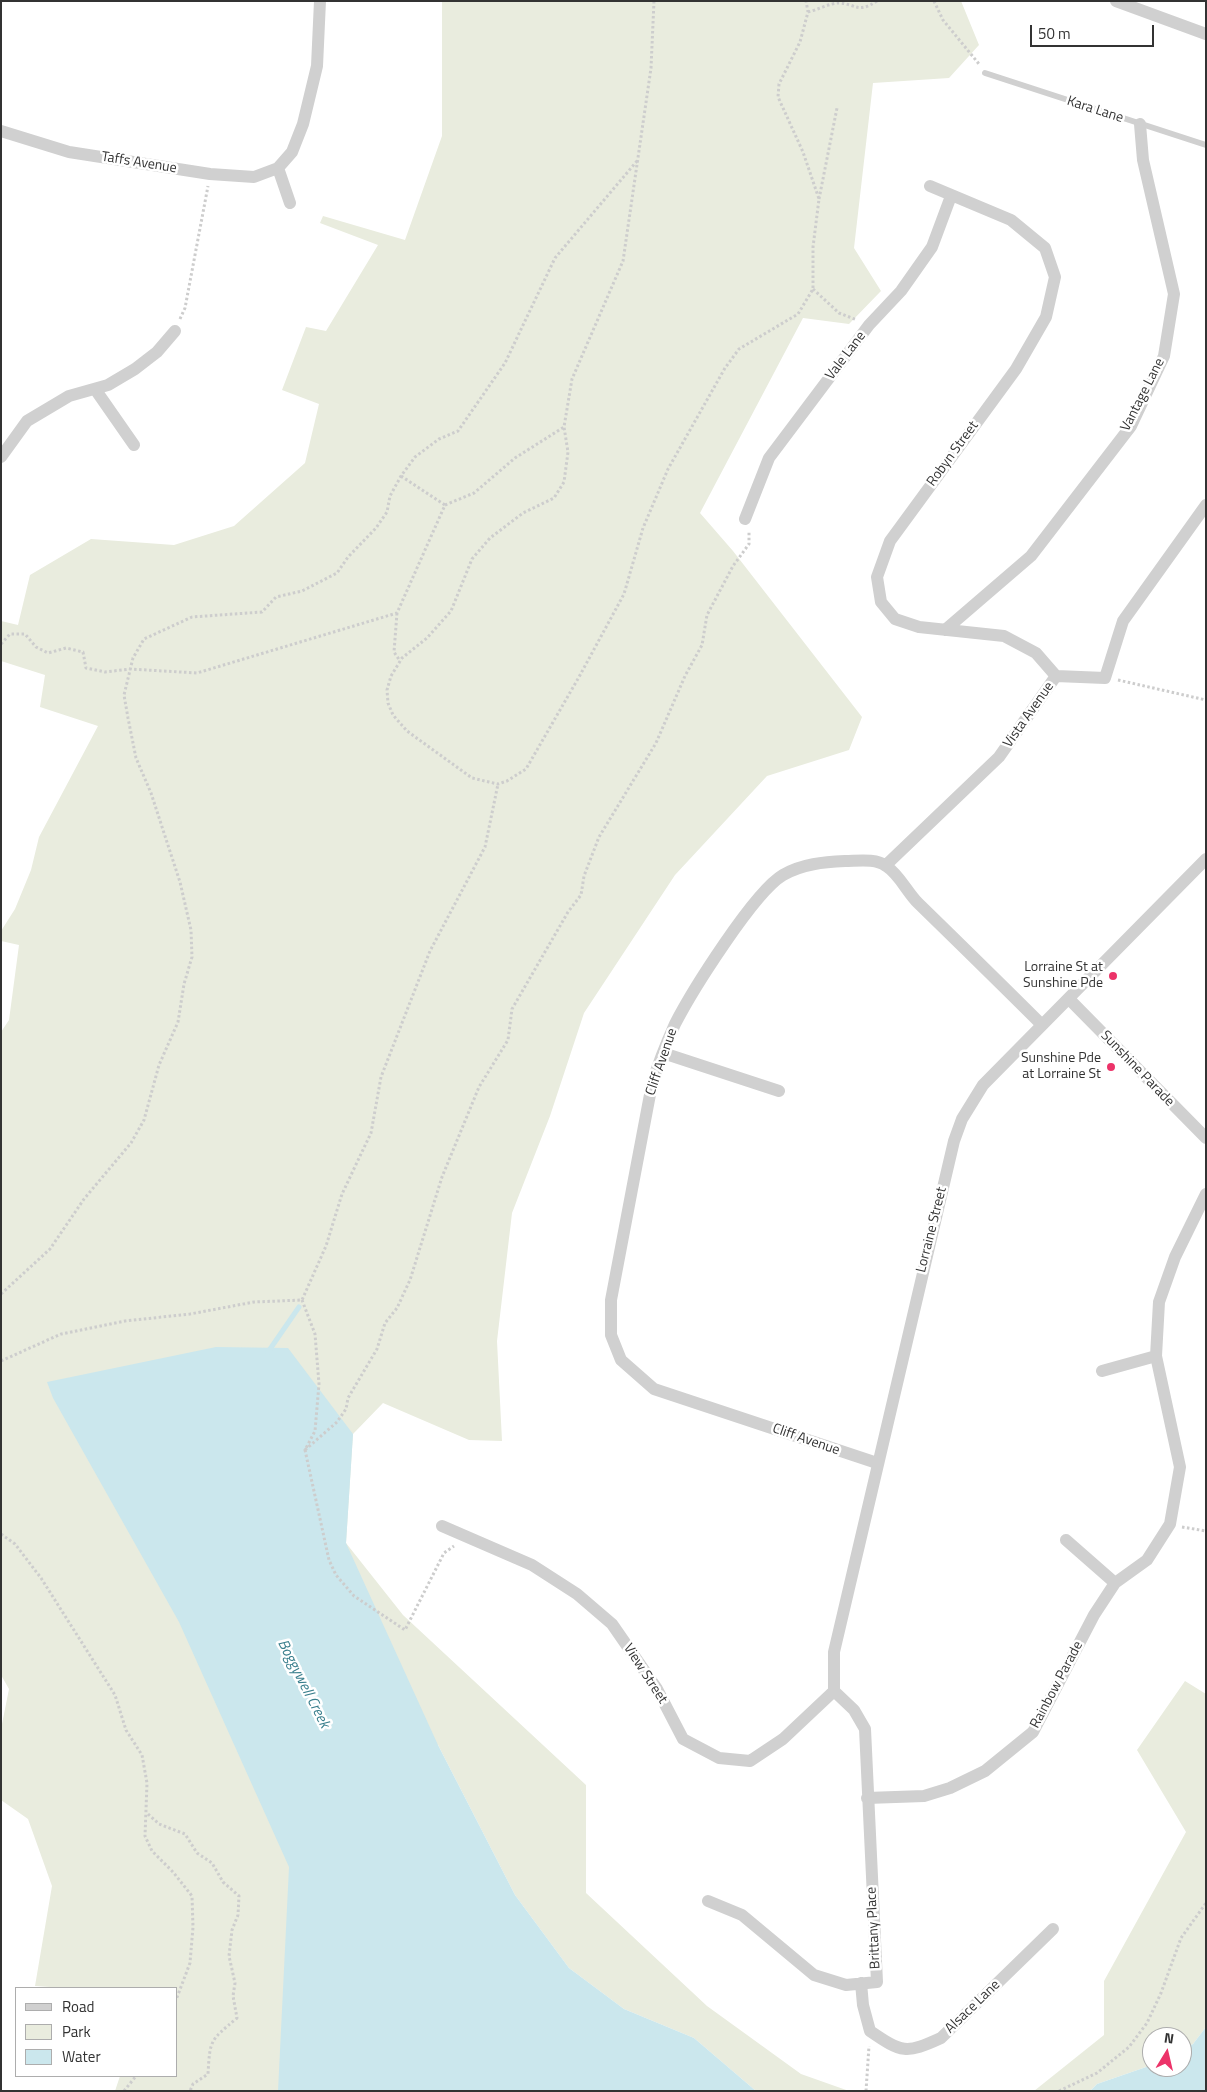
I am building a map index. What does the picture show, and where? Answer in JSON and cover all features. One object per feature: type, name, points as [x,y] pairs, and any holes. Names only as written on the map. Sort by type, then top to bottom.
[{"type":"street","points":[[290,202],[278,168],[292,152],[304,124],[317,66],[320,1]]},
{"type":"street","points":[[1116,1],[1206,34]]},
{"type":"street","name":"Vantage Lane","points":[[945,630],[1031,556],[1131,426],[1164,356],[1174,294],[1143,160],[1140,124]]},
{"type":"street","name":"Taffs Avenue","points":[[1,131],[69,152],[210,174],[254,177],[278,168]]},
{"type":"street","name":"Robyn Street","points":[[930,186],[1012,220],[1045,248],[1055,278],[1046,317],[1016,369],[890,541],[877,577],[881,602],[895,619],[919,627],[1004,636],[1036,653],[1056,676]]},
{"type":"street","name":"Vale Lane","points":[[745,520],[769,458],[869,325],[901,291],[932,247],[952,196]]},
{"type":"street","points":[[1,457],[28,420],[69,396],[108,386],[157,352],[175,331]]},
{"type":"street","points":[[95,389],[134,445]]},
{"type":"street","points":[[1105,678],[1123,622],[1206,505]]},
{"type":"street","name":"Vista Avenue","points":[[886,865],[1000,757],[1056,676],[1105,678]]},
{"type":"street","name":"Lorraine Street","points":[[834,1691],[834,1652],[954,1141],[962,1119],[983,1085],[1206,860]]},
{"type":"street","name":"Cliff Avenue","points":[[877,1464],[654,1389],[621,1360],[611,1335],[611,1300],[652,1084],[676,1023],[699,986],[735,930],[772,882],[792,870],[820,863],[870,861],[886,865]]},
{"type":"street","points":[[886,865],[908,893],[1042,1025]]},
{"type":"street","name":"Sunshine Parade","points":[[1069,999],[1206,1138]]},
{"type":"street","points":[[663,1053],[779,1091]]},
{"type":"street","name":"Rainbow Parade","points":[[868,1798],[924,1796],[950,1788],[985,1771],[1033,1732],[1094,1615],[1115,1583],[1147,1560],[1170,1524],[1180,1467],[1156,1356],[1160,1302],[1175,1257],[1206,1194]]},
{"type":"street","points":[[1102,1371],[1156,1356]]},
{"type":"street","name":"View Street","points":[[442,1526],[532,1566],[577,1594],[612,1624],[657,1689],[683,1739],[719,1758],[750,1761],[783,1739],[834,1691]]},
{"type":"street","points":[[1066,1540],[1115,1583]]},
{"type":"street","name":"Brittany Place","points":[[708,1901],[742,1915],[814,1975],[846,1985],[877,1982],[866,1729],[854,1710],[834,1691]]},
{"type":"street","name":"Alsace Lane","points":[[870,2032],[896,2049],[919,2048],[941,2038],[1053,1929]]},
{"type":"street","points":[[861,1983],[863,2005],[870,2032]]},
{"type":"lane","name":"Kara Lane","points":[[985,73],[1206,145]]},
{"type":"path","points":[[654,1],[651,68],[623,261],[572,379],[564,427],[568,452],[564,482],[554,498],[523,513],[490,538],[472,559],[451,611],[427,638],[400,661],[391,676],[387,690],[388,703],[393,715],[407,732],[472,778],[498,784],[526,769],[624,594],[643,528],[668,469],[725,368],[739,349],[798,314],[813,289],[813,247],[819,199],[837,108]]},
{"type":"path","points":[[806,1],[808,12],[800,42],[779,84],[778,97],[806,159],[819,199]]},
{"type":"path","points":[[808,12],[839,3],[854,8],[868,8],[877,1]]},
{"type":"path","points":[[934,1],[943,20],[985,73]]},
{"type":"path","points":[[1,1294],[50,1249],[84,1199],[131,1144],[144,1120],[158,1065],[178,1022],[184,984],[192,957],[191,930],[180,882],[151,793],[136,758],[124,695],[130,669],[144,639],[192,616],[262,612],[276,596],[302,591],[338,573],[348,557],[376,528],[387,512],[390,496],[401,476],[415,457],[439,439],[458,431],[505,363],[555,258],[638,161]]},
{"type":"path","points":[[175,331],[185,308],[210,174]]},
{"type":"path","points":[[813,289],[839,313],[869,325]]},
{"type":"path","points":[[400,661],[394,652],[397,613],[445,505],[474,493],[515,458],[564,427]]},
{"type":"path","points":[[401,476],[445,505]]},
{"type":"path","points":[[305,1450],[337,1422],[346,1409],[348,1398],[377,1348],[385,1324],[400,1301],[410,1280],[442,1177],[479,1087],[508,1040],[512,1009],[568,912],[581,895],[584,876],[599,836],[656,744],[685,676],[702,645],[707,615],[734,566],[749,544],[750,532],[745,520]]},
{"type":"path","points":[[1,644],[10,634],[25,634],[36,647],[48,654],[66,648],[83,652],[86,668],[105,672],[130,669],[197,673],[397,613]]},
{"type":"path","points":[[1105,678],[1206,700]]},
{"type":"path","points":[[466,1536],[444,1553],[405,1630],[354,1596],[336,1574],[329,1560],[319,1523],[305,1450],[315,1431],[319,1384],[315,1334],[302,1300],[326,1246],[342,1194],[371,1133],[381,1077],[430,951],[486,847],[498,784]]},
{"type":"path","points":[[1,1361],[60,1334],[125,1321],[190,1314],[254,1302],[302,1300]]},
{"type":"path","points":[[1170,1524],[1206,1531]]},
{"type":"path","points":[[1,1534],[14,1544],[41,1578],[115,1695],[126,1730],[142,1755],[147,1783],[146,1836],[152,1851],[192,1896],[193,1927],[190,1963],[178,1995]]},
{"type":"path","points":[[147,1813],[159,1824],[185,1834],[197,1853],[212,1863],[223,1882],[239,1896],[238,1915],[232,1930],[228,1956],[235,1983],[233,1996],[237,2018],[219,2033],[210,2045],[208,2074],[193,2084],[190,2091]]},
{"type":"path","points":[[1059,2091],[1097,2073],[1129,2047],[1147,2023],[1158,2001],[1180,1938],[1206,1903]]},
{"type":"path","points":[[866,2091],[870,2032]]},
{"type":"path","points":[[124,2091],[135,2077]]},
{"type":"green space","points":[[442,1],[961,1],[979,45],[949,78],[873,83],[854,248],[881,291],[849,324],[803,318],[700,513],[733,551],[862,717],[849,750],[767,776],[675,875],[584,1013],[550,1116],[512,1213],[497,1341],[502,1441],[469,1440],[383,1403],[353,1434],[346,1543],[403,1615],[586,1785],[586,1893],[707,2006],[801,2074],[849,2091],[756,2091],[694,2038],[624,2009],[569,1968],[515,1895],[438,1745],[413,2091],[115,2091],[120,2077],[178,2077],[178,1987],[35,1986],[52,1886],[28,1819],[1,1800],[1,1729],[9,1689],[1,1675],[1,1032],[9,1020],[19,945],[1,941],[1,931],[15,909],[31,870],[39,837],[98,726],[40,707],[45,675],[1,661],[1,621],[18,625],[30,575],[91,539],[174,545],[234,526],[305,463],[319,404],[282,390],[306,327],[326,331],[378,245],[320,223],[323,216],[405,240],[442,136]]},
{"type":"green space","points":[[1185,1681],[1206,1694],[1206,2027],[1192,2045],[1192,2027],[1142,2027],[1142,2068],[1097,2084],[1090,2091],[1034,2091],[1104,2035],[1104,1981],[1186,1832],[1137,1750]]},
{"type":"water","points":[[216,1347],[288,1348],[353,1434],[346,1543],[438,1745],[515,1895],[569,1968],[624,2009],[694,2038],[756,2091],[278,2091],[289,1867],[179,1622],[53,1398],[47,1382]]},
{"type":"water","points":[[1206,2027],[1206,2091],[1090,2091],[1097,2084],[1142,2068],[1142,2077],[1192,2077],[1193,2044]]},
{"type":"waterway","name":"Boggywell Creek","points":[[268,1352],[299,1307]]},
{"type":"place","name":"Lorraine St at Sunshine Pde","points":[[1113,976]]},
{"type":"place","name":"Sunshine Pde at Lorraine St","points":[[1111,1067]]}]
